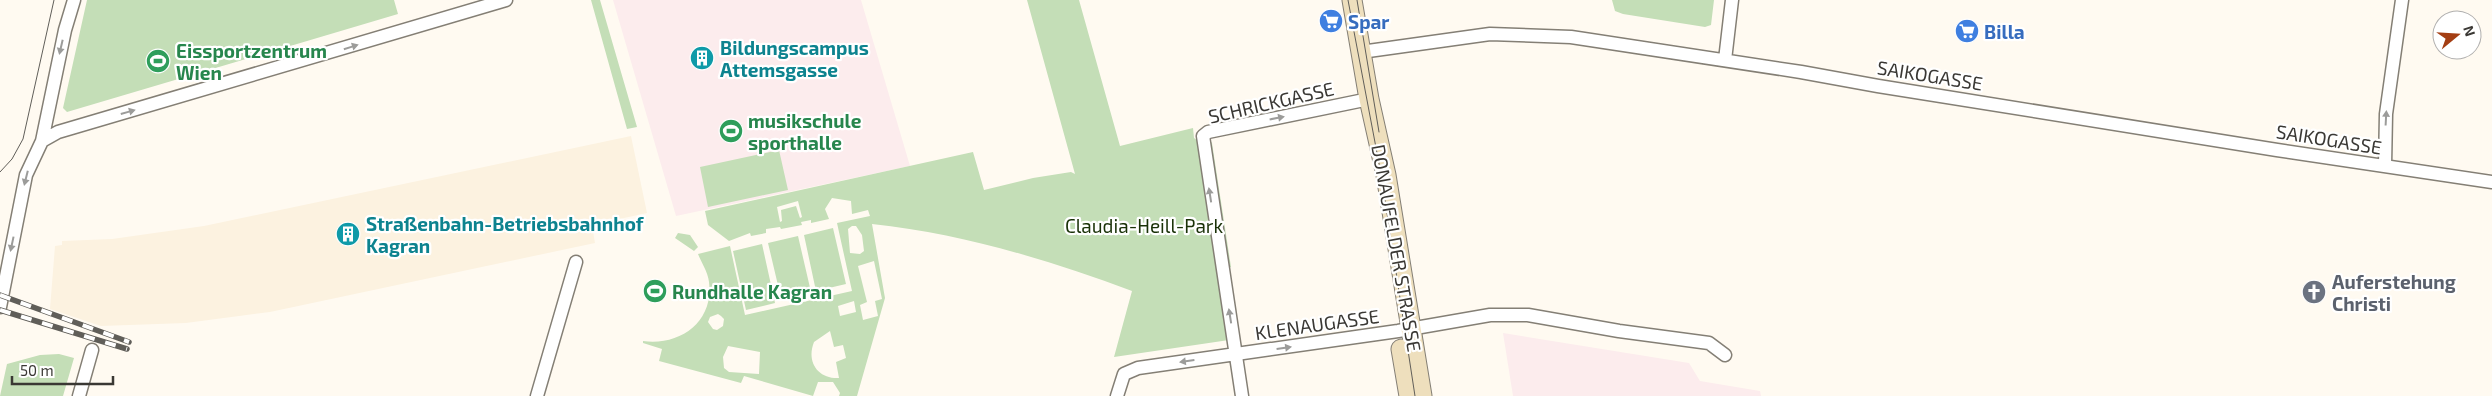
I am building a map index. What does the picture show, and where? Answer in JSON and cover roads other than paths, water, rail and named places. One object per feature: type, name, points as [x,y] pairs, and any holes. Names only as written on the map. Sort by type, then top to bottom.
[{"type":"main road","name":"DONAUFELDER STRASSE","points":[[1352,0],[1369,99],[1386,175],[1405,330],[1408,396]]},
{"type":"main road","name":"DONAUFELDER STRASSE","points":[[1405,330],[1422,396]]},
{"type":"street","points":[[0,307],[26,175],[42,141],[61,48],[74,0]]},
{"type":"street","points":[[42,141],[58,132],[506,0]]},
{"type":"street","points":[[1724,60],[1732,0]]},
{"type":"street","points":[[2385,166],[2386,114],[2402,0]]},
{"type":"street","name":"SAIKOGASSE","points":[[1360,52],[1490,34],[1532,34],[1571,37],[2492,182]]},
{"type":"street","name":"SCHRICKGASSE","points":[[1242,396],[1203,136],[1208,132],[1369,99]]},
{"type":"street","points":[[537,396],[576,262]]},
{"type":"street","name":"KLENAUGASSE","points":[[1116,396],[1121,379],[1129,370],[1138,368],[1405,330],[1490,315],[1528,315],[1619,331],[1709,343],[1725,355]]},
{"type":"street","points":[[79,396],[92,350]]},
{"type":"tram line","points":[[0,172],[12,159],[23,139],[54,0]]},
{"type":"tram line","points":[[1348,0],[1381,174],[1415,396]]},
{"type":"tram line","points":[[1357,0],[1379,132]]},
{"type":"railway","points":[[0,295],[129,342]]},
{"type":"railway","points":[[0,310],[127,349]]},
{"type":"place","name":"Spar","points":[[1331,21]]},
{"type":"place","name":"Billa","points":[[1967,31]]},
{"type":"place","name":"Bildungscampus Attemsgasse","points":[[702,58]]},
{"type":"place","name":"Eissportzentrum Wien","points":[[158,61]]},
{"type":"place","name":"musikschule sporthalle","points":[[731,131]]},
{"type":"place","name":"Straßenbahn-Betriebsbahnhof Kagran","points":[[348,234]]},
{"type":"place","name":"Rundhalle Kagran","points":[[655,291]]},
{"type":"place","name":"Auferstehung Christi","points":[[2314,292]]},
{"type":"park label","name":"Claudia-Heill-Park","points":[[1144,225]]}]
